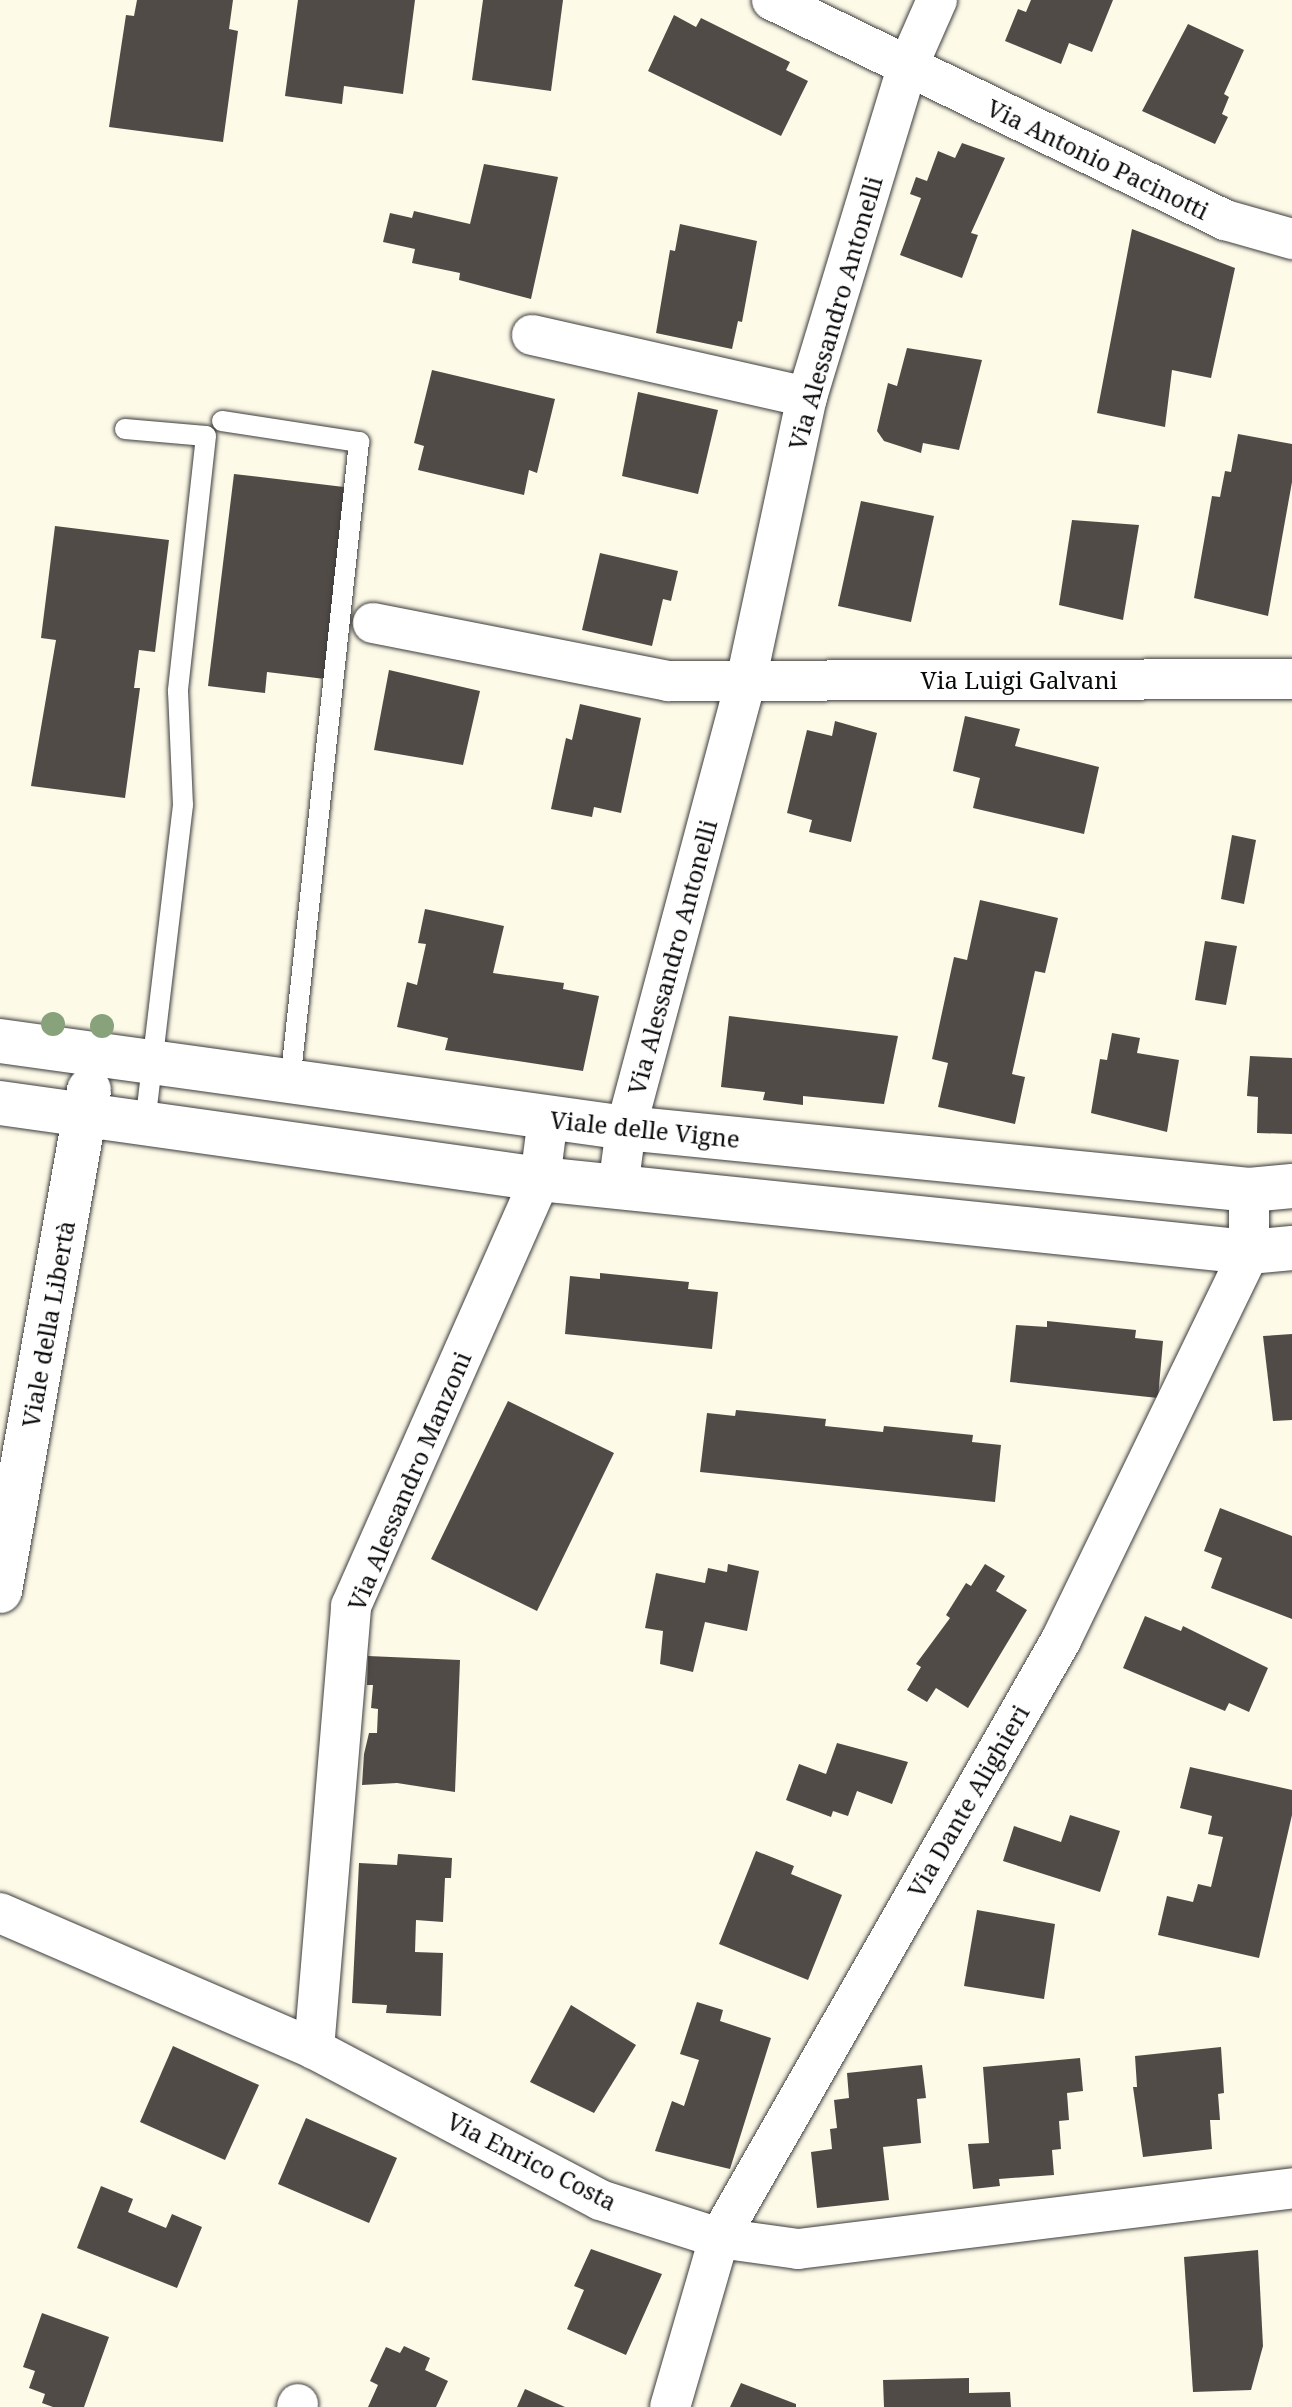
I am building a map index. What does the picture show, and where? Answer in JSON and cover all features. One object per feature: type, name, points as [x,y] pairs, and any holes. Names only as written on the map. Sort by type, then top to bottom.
[{"type":"street","name":"Via Antonio Pacinotti","points":[[772,0],[1225,220],[1292,239]]},
{"type":"street","name":"Via Alessandro Antonelli","points":[[618,1188],[626,1128],[746,681],[807,397],[907,68],[937,0]]},
{"type":"street","points":[[532,335],[807,397]]},
{"type":"street","points":[[373,623],[668,681],[746,681]]},
{"type":"street","name":"Via Luigi Galvani","points":[[746,681],[1292,679]]},
{"type":"street","name":"Viale delle Vigne","points":[[0,1041],[626,1128],[1249,1190],[1292,1186]]},
{"type":"street","name":"Viale della Libertà","points":[[1,1576],[94,1056]]},
{"type":"street","points":[[0,1103],[618,1188],[1249,1252],[1292,1248]]},
{"type":"street","name":"Via Alessandro Manzoni","points":[[314,2049],[351,1606],[540,1179],[548,1118]]},
{"type":"street","name":"Via Dante Alighieri","points":[[670,2407],[719,2238],[1061,1640],[1249,1252],[1249,1190]]},
{"type":"street","name":"Via Enrico Costa","points":[[0,1913],[314,2049],[600,2200],[719,2238],[798,2249],[1292,2188]]},
{"type":"lane","points":[[222,421],[359,442],[290,1083]]},
{"type":"lane","points":[[125,429],[206,436],[178,691],[183,805],[155,1064],[145,1125]]},
{"type":"building","points":[[137,0],[233,0],[229,29],[238,31],[223,142],[109,127],[126,15],[134,16]]},
{"type":"building","points":[[298,0],[415,0],[403,94],[344,86],[342,104],[285,96]]},
{"type":"building","points":[[483,0],[563,0],[551,91],[472,80]]},
{"type":"building","points":[[1031,0],[1113,0],[1092,52],[1069,43],[1061,64],[1005,41],[1018,9],[1026,12]]},
{"type":"building","points":[[674,15],[696,27],[701,18],[790,62],[786,70],[808,81],[781,136],[648,71]]},
{"type":"building","points":[[1188,24],[1244,50],[1224,94],[1229,97],[1222,114],[1228,117],[1215,144],[1142,111]]},
{"type":"building","points":[[962,143],[1005,158],[971,233],[978,235],[962,278],[900,255],[921,198],[910,194],[916,177],[927,181],[938,151],[955,158]]},
{"type":"building","points":[[484,164],[558,177],[531,299],[459,280],[460,273],[412,263],[415,249],[383,242],[390,213],[412,218],[414,211],[470,224]]},
{"type":"building","points":[[680,224],[757,241],[742,322],[738,321],[732,349],[656,333],[670,250],[675,251]]},
{"type":"building","points":[[1132,229],[1235,268],[1211,378],[1172,370],[1165,427],[1097,413]]},
{"type":"building","points":[[907,348],[982,360],[959,450],[923,443],[921,453],[884,441],[877,431],[888,383],[897,386]]},
{"type":"building","points":[[432,370],[555,399],[537,473],[529,470],[524,495],[418,470],[424,446],[414,443]]},
{"type":"building","points":[[638,392],[718,410],[698,494],[622,476]]},
{"type":"building","points":[[1238,434],[1292,444],[1292,482],[1268,616],[1194,598],[1212,496],[1220,497],[1225,471],[1231,472]]},
{"type":"building","points":[[234,474],[344,487],[325,679],[267,672],[265,693],[208,686]]},
{"type":"building","points":[[861,501],[934,516],[911,622],[838,606]]},
{"type":"building","points":[[1072,520],[1139,525],[1123,620],[1059,605]]},
{"type":"building","points":[[55,526],[169,540],[155,652],[139,650],[134,688],[140,688],[125,798],[31,786],[56,640],[41,638]]},
{"type":"building","points":[[600,553],[678,571],[671,601],[663,599],[652,646],[582,630]]},
{"type":"building","points":[[389,670],[480,691],[463,765],[374,750]]},
{"type":"building","points":[[580,704],[641,718],[621,813],[594,807],[592,817],[551,809],[566,738],[572,740]]},
{"type":"building","points":[[965,716],[1020,729],[1015,746],[1099,767],[1084,834],[973,808],[980,778],[953,771]]},
{"type":"building","points":[[835,721],[877,733],[851,842],[809,832],[812,820],[787,813],[807,730],[832,736]]},
{"type":"building","points":[[1232,835],[1256,840],[1244,904],[1221,899]]},
{"type":"building","points":[[980,900],[1058,918],[1045,973],[1035,971],[1012,1074],[1025,1077],[1015,1124],[938,1107],[948,1063],[932,1059],[954,957],[967,960]]},
{"type":"building","points":[[425,909],[504,926],[493,973],[564,983],[563,989],[599,996],[583,1071],[445,1050],[448,1038],[397,1027],[407,982],[417,985],[426,944],[418,943]]},
{"type":"building","points":[[1205,941],[1237,946],[1226,1005],[1195,1000]]},
{"type":"building","points":[[729,1016],[898,1036],[884,1104],[803,1096],[803,1105],[763,1100],[765,1092],[721,1087]]},
{"type":"building","points":[[1112,1033],[1140,1038],[1137,1053],[1179,1060],[1167,1132],[1091,1113],[1100,1059],[1107,1060]]},
{"type":"building","points":[[1250,1056],[1292,1058],[1292,1134],[1257,1133],[1258,1097],[1247,1096]]},
{"type":"building","points":[[600,1273],[689,1282],[688,1289],[718,1292],[712,1349],[565,1334],[570,1276],[600,1279]]},
{"type":"building","points":[[1047,1321],[1136,1330],[1135,1338],[1163,1341],[1158,1398],[1010,1382],[1016,1325],[1047,1327]]},
{"type":"building","points":[[1292,1334],[1292,1420],[1273,1421],[1263,1336]]},
{"type":"building","points":[[508,1401],[614,1453],[537,1611],[431,1559]]},
{"type":"building","points":[[736,1410],[826,1419],[825,1426],[883,1432],[884,1426],[973,1435],[972,1442],[1001,1445],[995,1502],[700,1472],[707,1413],[735,1416]]},
{"type":"building","points":[[1220,1508],[1292,1536],[1292,1619],[1211,1588],[1222,1558],[1204,1551]]},
{"type":"building","points":[[728,1564],[759,1571],[747,1631],[705,1622],[693,1672],[660,1664],[663,1631],[645,1628],[656,1573],[705,1583],[708,1568],[727,1572]]},
{"type":"building","points":[[985,1564],[1005,1576],[996,1591],[1027,1610],[968,1708],[936,1688],[927,1702],[907,1690],[921,1667],[916,1664],[950,1618],[946,1615],[966,1583],[971,1586]]},
{"type":"building","points":[[1145,1616],[1181,1631],[1183,1626],[1268,1668],[1249,1712],[1229,1703],[1225,1711],[1123,1668]]},
{"type":"building","points":[[368,1656],[460,1660],[455,1792],[397,1783],[362,1785],[369,1733],[377,1733],[378,1709],[371,1708],[373,1685],[367,1685]]},
{"type":"building","points":[[837,1743],[908,1762],[892,1804],[857,1791],[848,1816],[833,1811],[831,1817],[786,1800],[799,1764],[826,1774]]},
{"type":"building","points":[[1190,1767],[1292,1790],[1292,1815],[1259,1958],[1158,1935],[1167,1896],[1193,1902],[1198,1884],[1211,1887],[1223,1837],[1208,1834],[1212,1816],[1180,1808]]},
{"type":"building","points":[[1070,1815],[1120,1831],[1100,1892],[1003,1861],[1014,1826],[1061,1842]]},
{"type":"building","points":[[756,1851],[794,1866],[791,1874],[842,1895],[808,1980],[719,1944]]},
{"type":"building","points":[[398,1854],[452,1858],[451,1878],[445,1878],[443,1922],[416,1920],[415,1952],[443,1953],[441,2016],[386,2013],[387,2005],[352,2003],[359,1863],[397,1865]]},
{"type":"building","points":[[977,1910],[1055,1924],[1044,1999],[964,1986]]},
{"type":"building","points":[[697,2002],[723,2010],[720,2021],[771,2038],[730,2169],[655,2151],[672,2101],[684,2106],[699,2060],[680,2054]]},
{"type":"building","points":[[571,2005],[636,2045],[594,2113],[530,2082]]},
{"type":"building","points":[[173,2046],[259,2085],[225,2160],[140,2122]]},
{"type":"building","points":[[1221,2047],[1224,2093],[1218,2094],[1220,2120],[1210,2120],[1212,2149],[1143,2157],[1133,2087],[1137,2087],[1135,2056]]},
{"type":"building","points":[[1080,2058],[1083,2091],[1067,2093],[1069,2120],[1059,2121],[1061,2149],[1052,2150],[1054,2175],[999,2179],[1000,2186],[973,2189],[968,2144],[989,2143],[983,2067]]},
{"type":"building","points":[[922,2065],[926,2098],[917,2099],[921,2143],[883,2147],[889,2200],[817,2208],[811,2152],[832,2149],[830,2129],[837,2128],[834,2100],[849,2098],[847,2073]]},
{"type":"building","points":[[306,2118],[397,2158],[369,2223],[278,2184]]},
{"type":"building","points":[[101,2186],[133,2199],[128,2212],[166,2228],[172,2214],[202,2227],[177,2288],[77,2248]]},
{"type":"building","points":[[591,2249],[662,2274],[626,2355],[567,2329],[584,2290],[574,2286]]},
{"type":"building","points":[[1258,2250],[1263,2346],[1251,2390],[1193,2392],[1184,2257]]},
{"type":"building","points":[[42,2313],[109,2337],[84,2407],[53,2407],[42,2403],[45,2394],[29,2388],[35,2371],[23,2367]]},
{"type":"building","points":[[404,2346],[430,2358],[425,2370],[448,2381],[436,2407],[368,2407],[378,2385],[370,2381],[386,2347],[400,2353]]},
{"type":"building","points":[[969,2378],[969,2393],[1010,2392],[1011,2407],[884,2407],[883,2380]]},
{"type":"building","points":[[741,2383],[796,2404],[796,2407],[730,2407]]},
{"type":"building","points":[[525,2389],[565,2407],[517,2407]]}]
